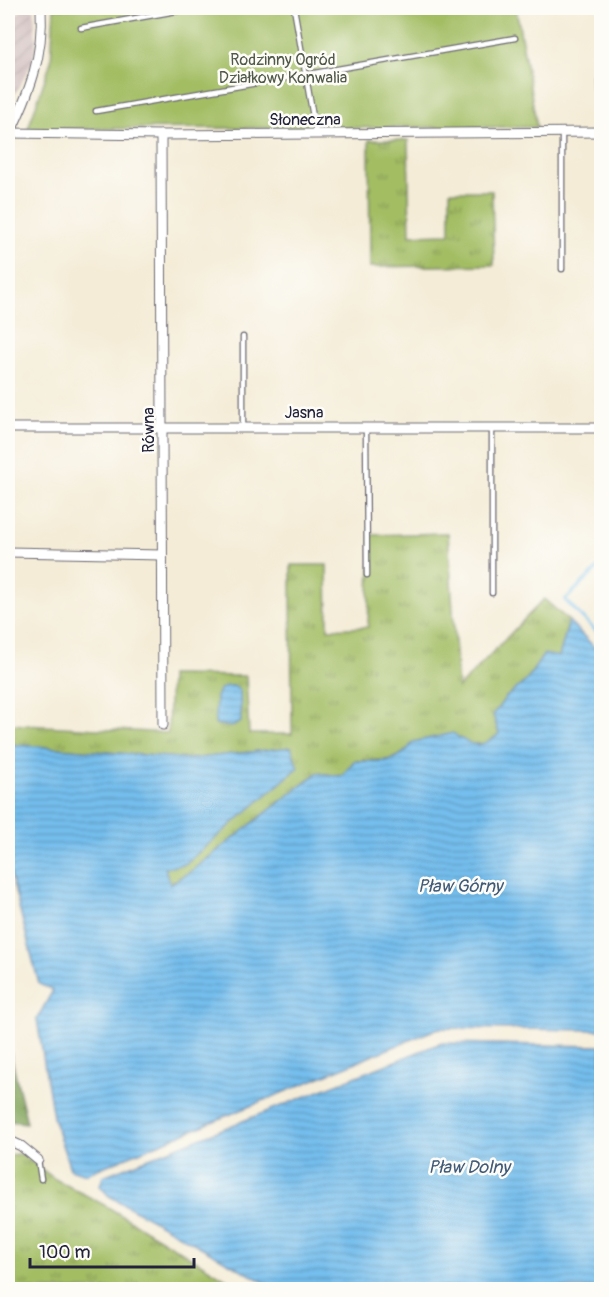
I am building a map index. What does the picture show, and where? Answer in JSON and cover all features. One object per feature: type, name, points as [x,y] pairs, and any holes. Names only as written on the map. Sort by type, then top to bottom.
[{"type":"street","points":[[8,135],[31,86],[37,65],[42,23],[40,8]]},
{"type":"street","name":"Słoneczna","points":[[8,135],[601,132]]},
{"type":"street","name":"Równa","points":[[162,135],[164,725]]},
{"type":"street","name":"Jasna","points":[[8,429],[602,428]]},
{"type":"street","points":[[8,552],[162,555]]},
{"type":"street","points":[[8,1140],[21,1146],[38,1160]]},
{"type":"lane","points":[[81,28],[193,8]]},
{"type":"lane","points":[[294,8],[316,134]]},
{"type":"lane","points":[[96,111],[515,38]]},
{"type":"lane","points":[[600,63],[601,132]]},
{"type":"lane","points":[[562,133],[562,269]]},
{"type":"lane","points":[[243,337],[243,428]]},
{"type":"lane","points":[[366,427],[367,575]]},
{"type":"lane","points":[[492,428],[492,593]]},
{"type":"lane","points":[[38,1160],[41,1179]]},
{"type":"shaded area","points":[[24,8],[34,8],[36,45],[33,61],[8,107],[8,22]]},
{"type":"green space","name":"Rodzinny Ogród Działkowy Konwalia","points":[[54,8],[516,8],[537,127],[28,129],[51,61]]},
{"type":"green space","points":[[369,140],[408,140],[410,235],[450,234],[450,191],[492,191],[494,265],[370,267]]},
{"type":"green space","points":[[448,533],[458,688],[544,599],[569,621],[559,658],[544,655],[526,681],[505,698],[499,734],[487,744],[467,744],[405,754],[387,760],[354,761],[342,776],[317,773],[190,872],[169,884],[164,868],[291,747],[191,759],[8,744],[8,724],[168,733],[170,675],[246,676],[249,734],[292,734],[291,565],[327,565],[328,629],[368,627],[371,535]]},
{"type":"green space","points":[[8,1043],[27,1123],[8,1121]]},
{"type":"green space","points":[[21,1154],[55,1179],[106,1206],[243,1289],[8,1290],[8,1155]]},
{"type":"water","name":"Pław Górny","points":[[569,621],[601,654],[601,1030],[439,1028],[86,1174],[70,1169],[53,1117],[37,1019],[53,990],[39,984],[8,865],[8,744],[191,759],[291,747],[298,768],[185,864],[165,868],[170,884],[190,872],[317,773],[342,776],[354,761],[380,761],[395,758],[413,742],[453,733],[465,741],[476,744],[493,739],[499,734],[493,715],[505,698],[526,681],[544,654],[559,657]]},
{"type":"water","points":[[226,686],[234,686],[240,691],[241,722],[232,727],[215,724],[216,697],[219,690]]},
{"type":"water","name":"Pław Dolny","points":[[441,1043],[601,1046],[601,1289],[276,1289],[109,1196],[100,1186],[103,1176]]},
{"type":"waterway","points":[[602,564],[565,600],[602,637]]}]
